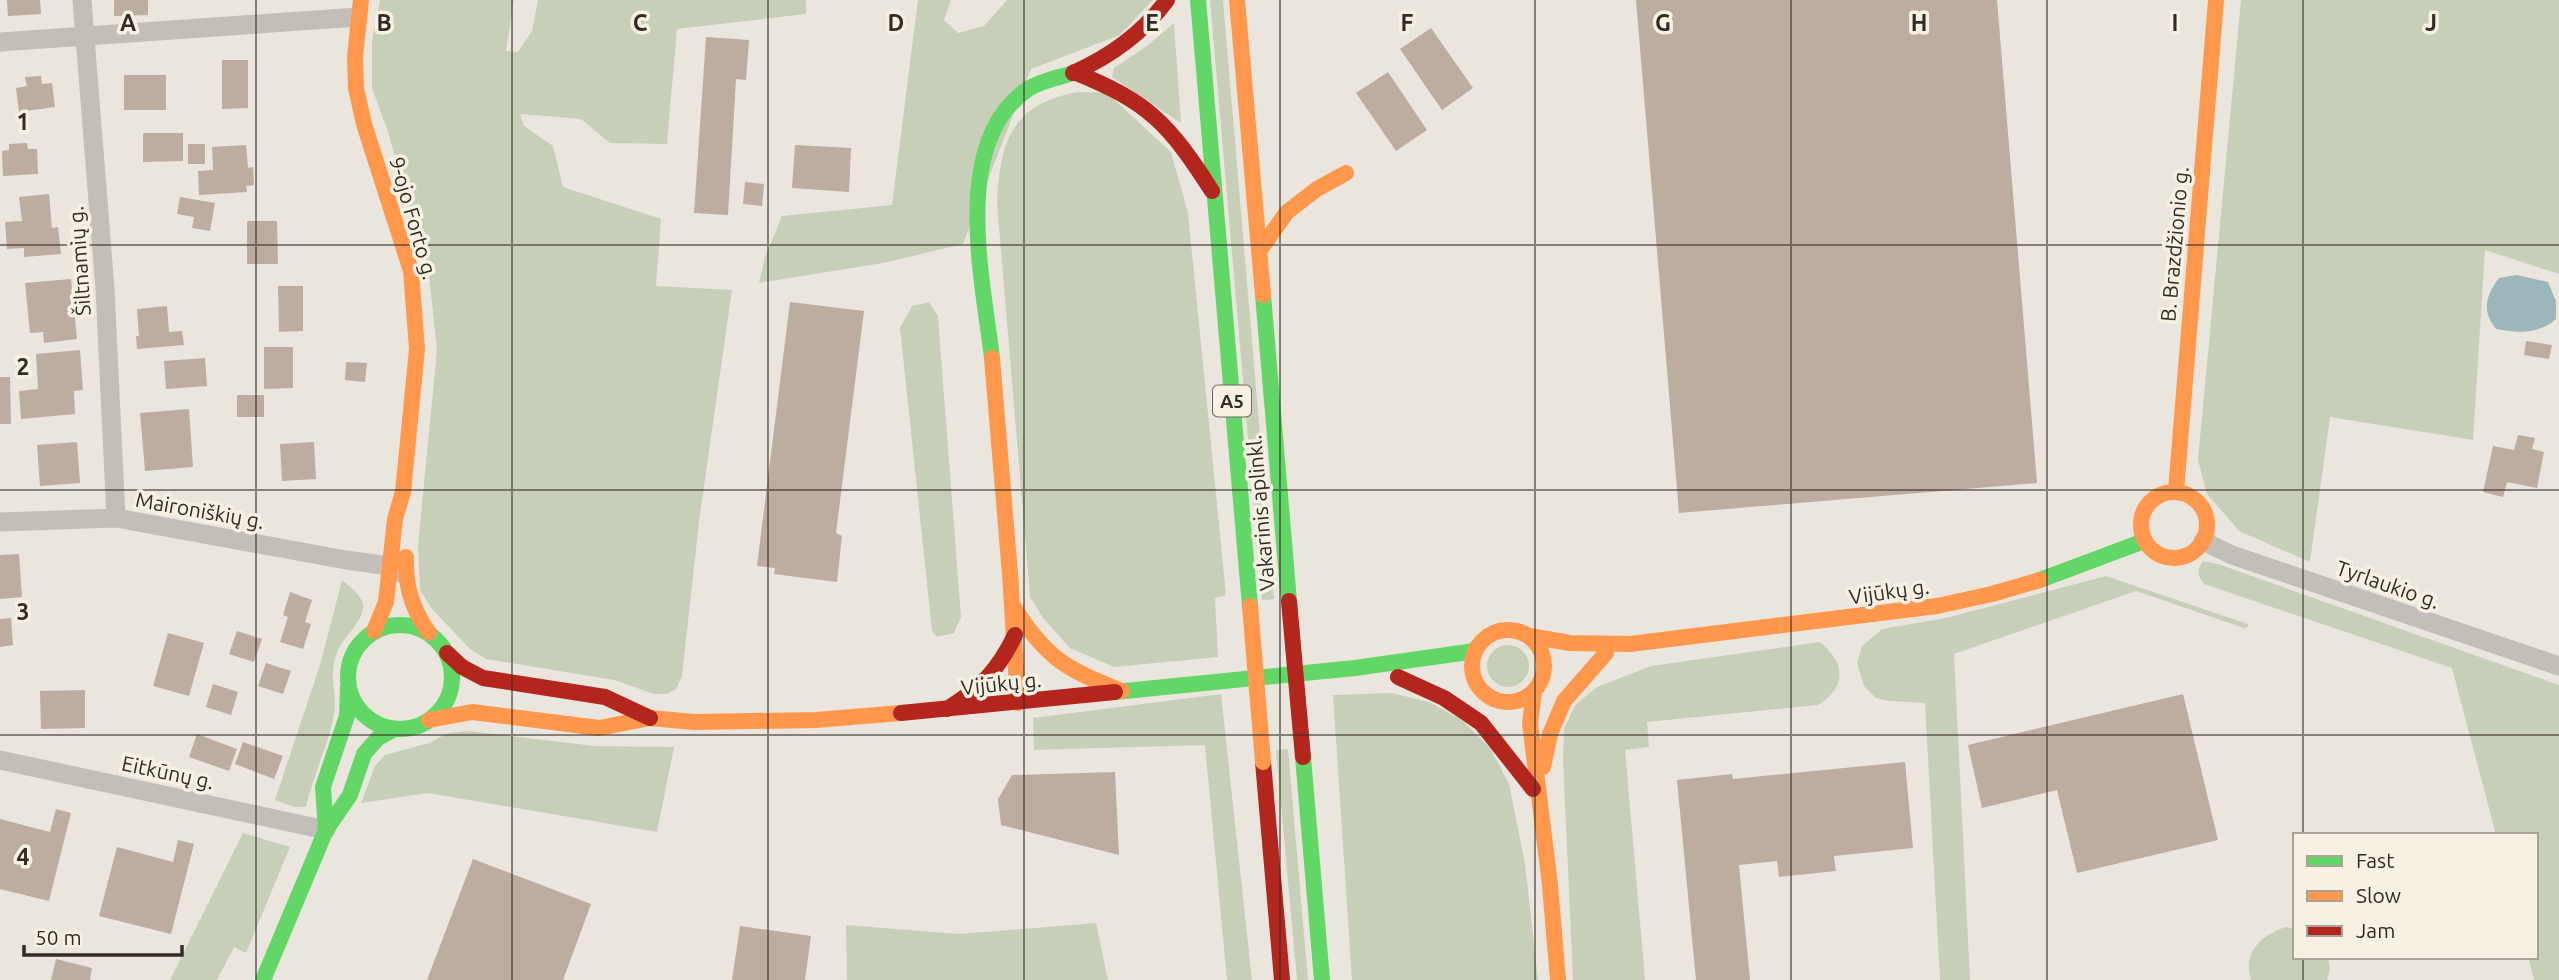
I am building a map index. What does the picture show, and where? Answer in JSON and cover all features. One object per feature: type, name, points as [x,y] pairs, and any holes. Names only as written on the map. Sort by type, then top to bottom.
[{"type":"main road","points":[[1018,703],[1013,606],[981,248],[981,174],[986,145],[1007,106],[1024,92],[1041,82],[1074,72],[1122,47],[1140,33],[1167,0]]},
{"type":"main road","name":"Vakarinis aplinkl.","points":[[1198,0],[1282,980]]},
{"type":"main road","name":"Vakarinis aplinkl.","points":[[1237,0],[1322,980]]},
{"type":"main road","name":"B. Brazdžionio g.","points":[[2176,491],[2216,0]]},
{"type":"main road","name":"9-ojo Forto g.","points":[[359,8],[356,88],[364,124],[411,271],[415,305],[416,349],[403,492],[395,519],[397,572],[417,618],[429,633]]},
{"type":"main road","points":[[1074,72],[1115,88],[1151,110],[1188,153],[1214,196]]},
{"type":"main road","points":[[1259,251],[1287,212],[1317,188],[1346,173]]},
{"type":"main road","points":[[2176,491],[2196,500],[2207,519],[2207,531],[2203,541],[2196,549],[2178,558],[2165,557],[2153,551],[2144,541],[2141,529],[2141,518],[2153,498],[2176,491]]},
{"type":"main road","name":"Vijūkų g.","points":[[1530,636],[1570,643],[1630,644],[1937,606],[2042,579],[2144,541]]},
{"type":"main road","name":"9-ojo Forto g.","points":[[374,631],[397,572]]},
{"type":"main road","points":[[1013,606],[1035,640],[1057,661],[1085,677],[1122,691]]},
{"type":"main road","points":[[263,980],[326,830],[349,795],[364,754],[378,738],[394,729],[418,726],[429,720],[440,710],[448,697],[452,668],[447,653],[440,642],[416,626],[402,624],[374,631],[361,641],[352,655],[348,671],[347,716],[324,787],[326,830]]},
{"type":"main road","points":[[1503,718],[1476,684],[1471,662],[1482,640],[1493,632],[1518,630],[1530,636],[1544,657],[1545,669],[1538,686],[1530,723],[1550,885],[1558,980]]},
{"type":"main road","points":[[947,709],[990,679],[1003,662],[1015,635]]},
{"type":"main road","name":"Vijūkų g.","points":[[1538,686],[1572,667],[1630,644]]},
{"type":"main road","name":"Vijūkų g.","points":[[429,720],[472,712],[599,728],[650,719],[752,722],[1018,703],[1355,668],[1475,651]]},
{"type":"main road","name":"Vijūkų g.","points":[[447,653],[462,667],[483,678],[604,697],[650,719]]},
{"type":"main road","points":[[1536,788],[1550,734],[1564,701],[1606,653]]},
{"type":"main road","name":"Vijūkų g.","points":[[1355,668],[1398,677],[1436,679]]},
{"type":"main road","points":[[1398,677],[1444,698],[1481,723],[1536,788]]},
{"type":"main road","points":[[1460,684],[1503,702],[1514,702],[1538,686]]},
{"type":"main road","points":[[348,687],[354,703],[365,716],[394,729]]},
{"type":"main road","points":[[1514,740],[1536,788]]},
{"type":"street","name":"Šiltnamių g.","points":[[82,0],[105,289],[116,518]]},
{"type":"street","points":[[0,43],[359,8]]},
{"type":"street","name":"Maironiškių g.","points":[[0,522],[116,518],[397,572]]},
{"type":"street","name":"Tyrlaukio g.","points":[[2203,541],[2232,555],[2559,666]]},
{"type":"street","name":"Eitkūnų g.","points":[[0,760],[326,830]]},
{"type":"green space","points":[[380,0],[514,0],[506,51],[518,52],[532,31],[538,0],[806,0],[806,14],[677,29],[667,144],[610,143],[581,119],[520,114],[524,126],[553,146],[563,187],[661,219],[656,286],[732,290],[699,522],[682,676],[676,689],[667,694],[654,694],[614,680],[486,659],[470,649],[432,609],[420,590],[418,545],[437,350],[428,266],[372,88],[372,41]]},
{"type":"green space","points":[[918,0],[951,0],[944,20],[958,33],[984,26],[1007,0],[1153,0],[1120,35],[1031,69],[963,244],[883,263],[759,283],[765,257],[782,216],[892,205]]},
{"type":"green space","points":[[1210,0],[1223,0],[1274,599],[1262,600]]},
{"type":"green space","points":[[2241,0],[2559,0],[2559,274],[2485,250],[2473,440],[2330,417],[2310,562],[2239,531],[2207,494],[2198,460]]},
{"type":"green space","points":[[1174,23],[1181,123],[1112,77],[1114,68],[1147,46]]},
{"type":"green space","points":[[1078,92],[1107,93],[1171,152],[1188,213],[1226,595],[1215,598],[1218,657],[1114,667],[1070,648],[1043,618],[1030,597],[997,203],[999,181],[1006,144],[1024,116],[1055,98]]},
{"type":"green space","points":[[929,302],[938,316],[961,617],[954,633],[937,637],[932,631],[900,328],[912,306]]},
{"type":"green space","points":[[2203,561],[2218,564],[2559,685],[2559,980],[2534,980],[2529,959],[2538,959],[2538,833],[2495,833],[2452,668],[2204,584],[2200,578]]},
{"type":"green space","points":[[2106,576],[2248,624],[2248,627],[2244,628],[2136,591],[1954,654],[1970,980],[1940,980],[1925,703],[1876,698],[1864,686],[1857,663],[1862,646],[1882,629],[1946,618]]},
{"type":"green space","points":[[342,580],[360,597],[363,609],[335,659],[334,714],[306,807],[294,807],[275,800],[320,665]]},
{"type":"green space","points":[[1820,642],[1835,658],[1840,675],[1834,691],[1818,705],[1647,722],[1649,747],[1625,750],[1645,980],[1573,980],[1563,759],[1564,729],[1575,705],[1597,687],[1651,666]]},
{"type":"green space","points":[[1508,645],[1523,651],[1529,666],[1523,681],[1508,687],[1493,681],[1487,666],[1493,651]]},
{"type":"green space","points":[[1392,693],[1429,702],[1462,720],[1490,748],[1509,784],[1525,864],[1538,980],[1352,980],[1333,695]]},
{"type":"green space","points":[[1221,694],[1252,980],[1227,980],[1205,745],[1034,750],[1033,718]]},
{"type":"green space","points":[[469,731],[595,746],[674,747],[657,832],[428,793],[361,803],[375,766],[385,755],[429,743],[448,733]]},
{"type":"green space","points":[[1288,749],[1308,980],[1297,980],[1276,750]]},
{"type":"green space","points":[[243,833],[290,847],[246,953],[234,947],[217,980],[170,980]]},
{"type":"green space","points":[[1096,923],[1108,980],[847,980],[846,925],[959,934]]},
{"type":"green space","points":[[2286,927],[2293,929],[2293,959],[2328,959],[2330,969],[2327,980],[2251,980],[2249,961],[2252,953],[2262,940]]},
{"type":"water","points":[[2517,275],[2548,282],[2556,301],[2556,319],[2542,328],[2528,332],[2496,329],[2488,316],[2488,297],[2499,278]]},
{"type":"building","points":[[7,0],[40,0],[41,14],[8,16]]},
{"type":"building","points":[[114,0],[148,0],[148,15],[114,16]]},
{"type":"building","points":[[1636,0],[1997,0],[2037,483],[1679,513]]},
{"type":"building","points":[[1431,28],[1473,88],[1442,110],[1400,49]]},
{"type":"building","points":[[706,37],[749,40],[746,80],[736,79],[728,215],[694,213]]},
{"type":"building","points":[[222,60],[248,60],[248,108],[222,109]]},
{"type":"building","points":[[1388,72],[1427,130],[1396,151],[1356,93]]},
{"type":"building","points":[[124,75],[166,75],[166,110],[124,110]]},
{"type":"building","points":[[41,76],[42,84],[52,83],[55,107],[19,112],[16,88],[27,86],[25,77]]},
{"type":"building","points":[[143,133],[183,133],[183,161],[143,162]]},
{"type":"building","points":[[27,143],[28,149],[37,149],[38,174],[3,176],[2,151],[9,150],[9,144]]},
{"type":"building","points":[[188,144],[205,144],[205,164],[188,164]]},
{"type":"building","points":[[246,145],[248,168],[253,167],[254,185],[246,186],[247,192],[199,195],[198,171],[213,170],[212,147]]},
{"type":"building","points":[[795,145],[851,148],[849,192],[792,188]]},
{"type":"building","points":[[745,182],[764,184],[762,206],[743,204]]},
{"type":"building","points":[[49,194],[52,228],[58,227],[61,254],[24,257],[24,248],[7,249],[5,222],[22,221],[19,197]]},
{"type":"building","points":[[180,197],[215,203],[210,231],[192,228],[194,217],[177,214]]},
{"type":"building","points":[[247,221],[277,221],[278,264],[247,264]]},
{"type":"building","points":[[71,279],[77,339],[44,343],[43,332],[30,333],[25,283]]},
{"type":"building","points":[[278,286],[303,286],[303,331],[279,332]]},
{"type":"building","points":[[790,302],[864,311],[836,533],[842,536],[837,582],[774,574],[775,568],[757,566]]},
{"type":"building","points":[[167,306],[169,332],[182,331],[184,345],[137,349],[137,309]]},
{"type":"building","points":[[2526,341],[2552,345],[2549,359],[2524,355]]},
{"type":"building","points":[[264,347],[293,347],[293,388],[264,389]]},
{"type":"building","points":[[80,350],[83,390],[74,391],[75,414],[21,419],[19,391],[38,389],[36,354]]},
{"type":"building","points":[[205,358],[207,386],[166,389],[164,361]]},
{"type":"building","points":[[346,362],[367,363],[365,382],[345,380]]},
{"type":"building","points":[[0,377],[10,377],[11,424],[0,424]]},
{"type":"building","points":[[237,395],[264,395],[264,417],[237,417]]},
{"type":"building","points":[[189,409],[193,467],[145,471],[140,413]]},
{"type":"building","points":[[2518,435],[2535,438],[2532,449],[2544,452],[2537,488],[2507,482],[2503,497],[2483,492],[2493,446],[2514,450]]},
{"type":"building","points":[[77,442],[80,483],[40,486],[37,445]]},
{"type":"building","points":[[314,442],[316,479],[282,481],[280,444]]},
{"type":"building","points":[[19,554],[22,597],[0,599],[0,555]]},
{"type":"building","points":[[290,592],[312,600],[305,622],[311,624],[303,649],[280,642],[288,617],[283,615]]},
{"type":"building","points":[[11,618],[13,645],[0,647],[0,619]]},
{"type":"building","points":[[237,631],[262,639],[254,662],[229,654]]},
{"type":"building","points":[[168,633],[204,643],[189,696],[153,686]]},
{"type":"building","points":[[266,663],[291,671],[283,694],[258,686]]},
{"type":"building","points":[[213,684],[238,692],[231,715],[206,707]]},
{"type":"building","points":[[85,690],[85,728],[41,729],[40,691]]},
{"type":"building","points":[[2183,694],[2218,840],[2077,873],[2057,790],[1982,808],[1968,745]]},
{"type":"building","points":[[197,734],[237,749],[229,771],[189,757]]},
{"type":"building","points":[[243,742],[283,756],[274,779],[235,764]]},
{"type":"building","points":[[1905,762],[1913,848],[1834,856],[1836,871],[1779,877],[1777,861],[1739,865],[1750,980],[1696,980],[1677,780],[1732,774],[1733,779]]},
{"type":"building","points":[[1115,772],[1119,855],[1001,825],[998,799],[1012,775]]},
{"type":"building","points":[[56,809],[71,813],[49,901],[0,889],[0,819],[50,832]]},
{"type":"building","points":[[178,840],[194,844],[171,934],[99,916],[117,847],[173,862]]},
{"type":"building","points":[[473,859],[591,904],[563,980],[427,980]]},
{"type":"building","points":[[740,926],[811,936],[805,980],[732,980]]},
{"type":"building","points":[[56,959],[92,968],[90,980],[51,980]]},
{"type":"traffic: fast","points":[[1198,0],[1250,606]]},
{"type":"traffic: fast","points":[[992,358],[977,214],[980,176],[988,142],[1004,112],[1028,89],[1044,81],[1073,73]]},
{"type":"traffic: fast","points":[[1263,295],[1289,601]]},
{"type":"traffic: fast","points":[[2040,580],[2144,541]]},
{"type":"traffic: fast","points":[[400,625],[420,629],[437,640],[448,657],[452,677],[448,697],[437,714],[420,725],[400,729],[380,725],[363,714],[352,697],[348,677],[352,657],[363,640],[380,629],[400,625]]},
{"type":"traffic: fast","points":[[1115,692],[1355,668],[1475,651]]},
{"type":"traffic: fast","points":[[326,830],[323,787],[347,716],[348,687]]},
{"type":"traffic: fast","points":[[263,980],[326,830],[350,795],[364,754],[378,738],[394,729]]},
{"type":"traffic: fast","points":[[1303,757],[1322,980]]},
{"type":"traffic: slow","points":[[361,0],[355,57],[356,88],[364,124],[411,271],[417,349],[403,492],[395,519],[386,602],[374,631]]},
{"type":"traffic: slow","points":[[1237,0],[1263,295]]},
{"type":"traffic: slow","points":[[2176,491],[2216,0]]},
{"type":"traffic: slow","points":[[1259,251],[1287,212],[1317,189],[1346,173]]},
{"type":"traffic: slow","points":[[992,358],[1018,703]]},
{"type":"traffic: slow","points":[[2174,492],[2187,494],[2202,507],[2207,525],[2205,538],[2192,553],[2174,558],[2161,556],[2146,543],[2141,525],[2143,512],[2156,497],[2174,492]]},
{"type":"traffic: slow","points":[[406,557],[411,597],[429,633]]},
{"type":"traffic: slow","points":[[1530,636],[1570,643],[1630,644],[1937,606],[2040,580]]},
{"type":"traffic: slow","points":[[1013,606],[1036,638],[1058,660],[1086,676],[1122,691]]},
{"type":"traffic: slow","points":[[1250,606],[1263,762]]},
{"type":"traffic: slow","points":[[1515,630],[1534,640],[1542,652],[1544,666],[1542,680],[1534,692],[1522,700],[1501,702],[1482,692],[1474,680],[1472,659],[1482,640],[1494,632],[1515,630]]},
{"type":"traffic: slow","points":[[1543,767],[1550,734],[1564,701],[1606,653]]},
{"type":"traffic: slow","points":[[1534,691],[1530,723],[1550,885],[1558,980]]},
{"type":"traffic: slow","points":[[429,720],[472,712],[599,728],[650,718],[694,722],[816,720],[901,713]]},
{"type":"traffic: jam","points":[[1073,73],[1125,42],[1148,23],[1167,0]]},
{"type":"traffic: jam","points":[[1074,72],[1121,94],[1155,118],[1183,148],[1212,191]]},
{"type":"traffic: jam","points":[[1289,601],[1303,757]]},
{"type":"traffic: jam","points":[[947,709],[987,678],[1002,659],[1015,635]]},
{"type":"traffic: jam","points":[[447,653],[462,667],[483,678],[605,697],[650,718]]},
{"type":"traffic: jam","points":[[1398,677],[1444,698],[1481,723],[1533,789]]},
{"type":"traffic: jam","points":[[901,713],[1115,692]]},
{"type":"traffic: jam","points":[[1263,762],[1282,980]]}]
